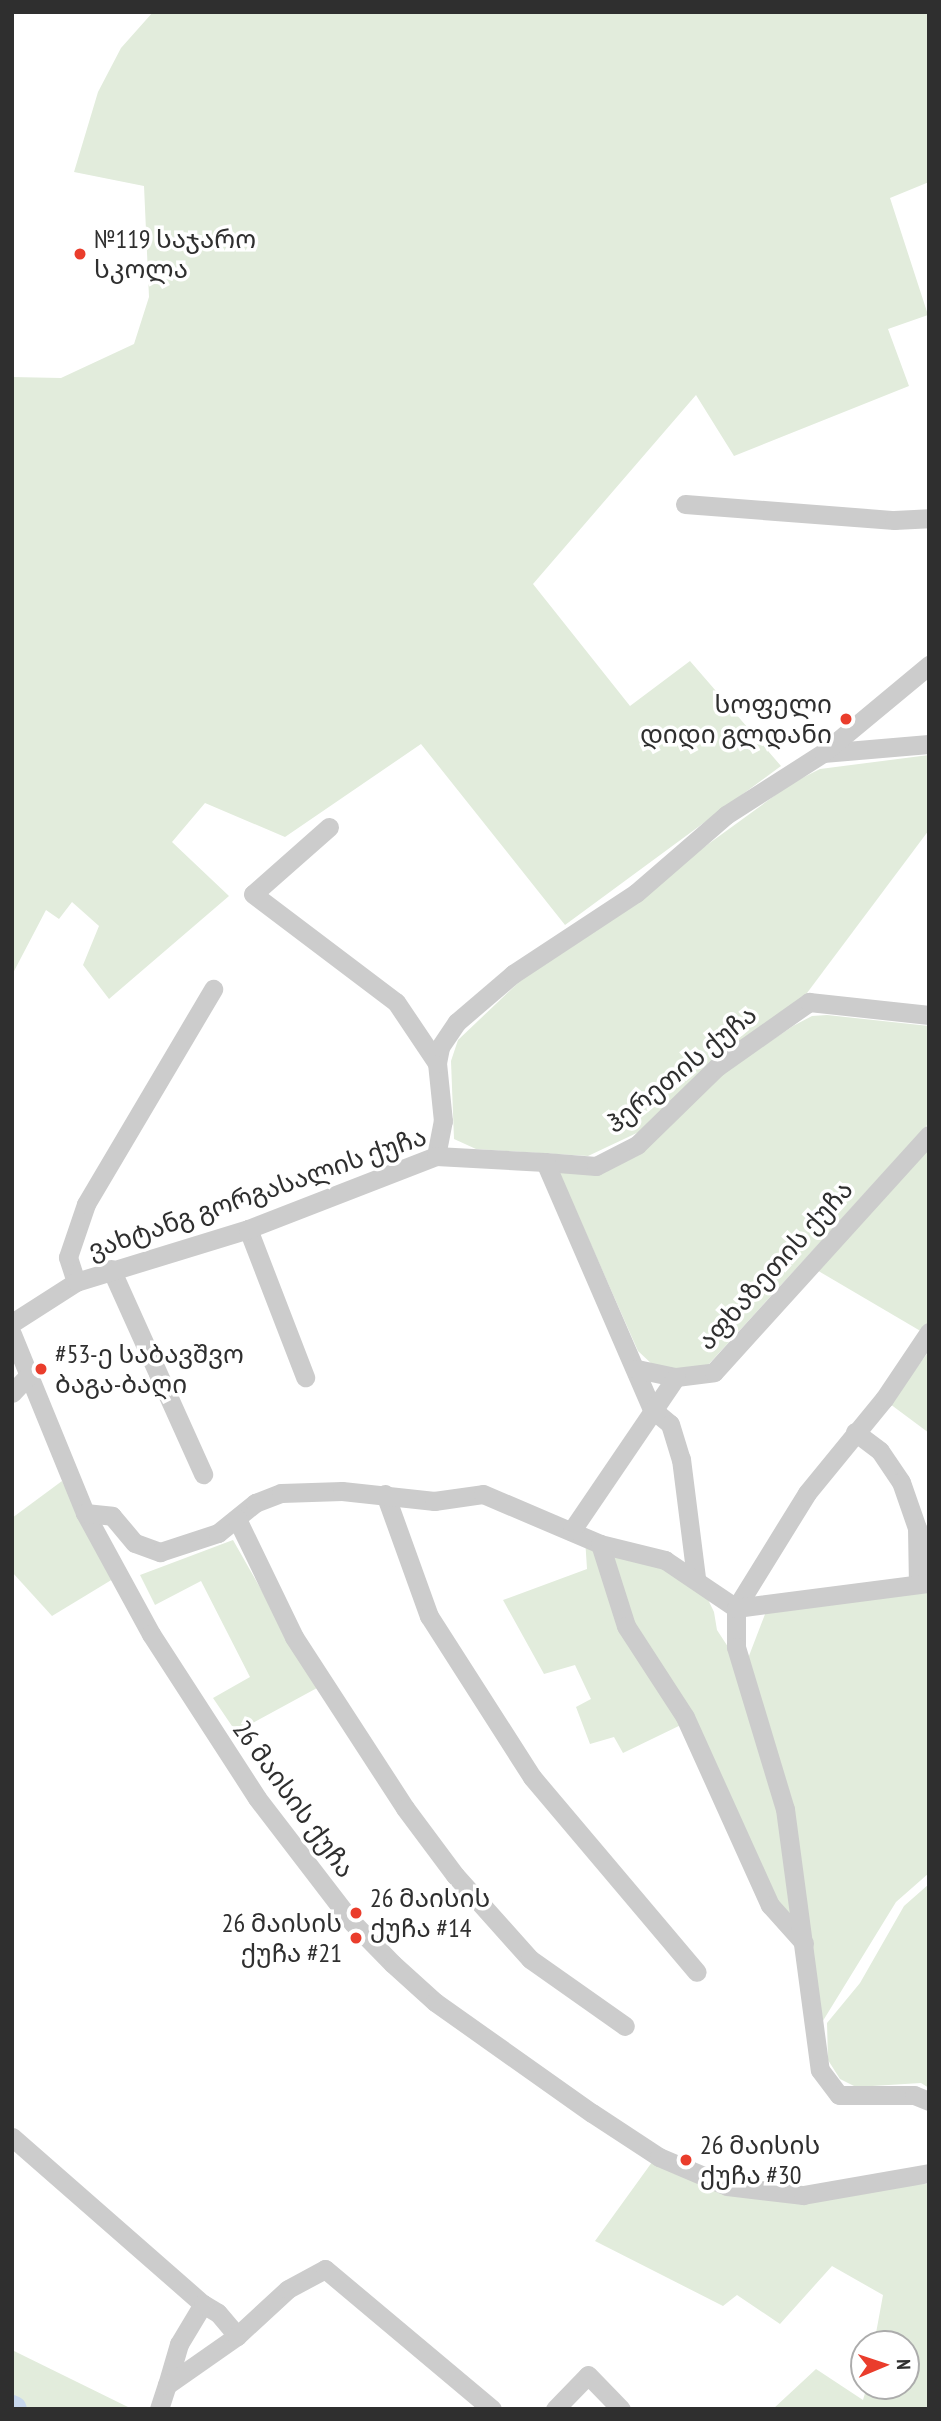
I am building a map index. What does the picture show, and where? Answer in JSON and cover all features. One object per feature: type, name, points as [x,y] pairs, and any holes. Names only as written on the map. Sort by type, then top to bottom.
[{"type":"street","points":[[685,504],[894,520],[929,518]]},
{"type":"street","points":[[436,1156],[443,1121],[437,1063],[448,1033],[513,974],[612,911],[767,785],[823,753],[929,665]]},
{"type":"street","points":[[823,753],[929,744]]},
{"type":"street","points":[[328,827],[253,894],[396,1002],[437,1063]]},
{"type":"street","points":[[76,1282],[68,1257],[86,1204],[213,989]]},
{"type":"street","name":"ჰერეთის ქუჩა","points":[[545,1162],[596,1166],[638,1145],[717,1068],[809,1002],[929,1014]]},
{"type":"street","name":"აფხაზეთის ქუჩა","points":[[637,1369],[676,1377],[714,1372],[929,1135]]},
{"type":"street","name":"ვახტანგ გორგასალის ქუჩა","points":[[12,1323],[76,1282],[111,1269],[248,1229],[436,1156],[545,1162]]},
{"type":"street","points":[[545,1162],[637,1369],[652,1409],[670,1424],[681,1459],[696,1578]]},
{"type":"street","points":[[248,1229],[305,1377]]},
{"type":"street","points":[[111,1269],[203,1474]]},
{"type":"street","points":[[929,1332],[884,1399],[807,1493],[736,1608],[736,1647],[785,1810],[820,2070],[839,2095],[914,2095],[929,2101]]},
{"type":"street","name":"26 მაისის ქუჩა","points":[[12,1334],[85,1513],[151,1634],[257,1798],[353,1923],[435,2002],[649,2150],[727,2186],[803,2195],[929,2173]]},
{"type":"street","points":[[12,1393],[30,1374]]},
{"type":"street","points":[[572,1530],[676,1377]]},
{"type":"street","points":[[85,1513],[112,1516],[135,1543],[160,1552],[218,1532],[255,1503],[281,1493],[385,1494],[434,1502],[483,1494],[600,1544],[665,1560],[696,1578],[736,1608],[923,1583],[917,1528],[901,1482],[880,1451],[855,1432]]},
{"type":"street","points":[[385,1494],[429,1616],[532,1777],[697,1972]]},
{"type":"street","points":[[237,1519],[294,1637],[405,1808],[455,1875],[530,1959],[625,2026]]},
{"type":"street","points":[[600,1544],[626,1626],[685,1717],[770,1905],[804,1943]]},
{"type":"street","points":[[12,2137],[203,2304],[218,2313],[237,2336]]},
{"type":"street","points":[[167,2385],[237,2336],[288,2290],[325,2269],[492,2409]]},
{"type":"street","points":[[159,2409],[179,2344],[203,2304]]},
{"type":"street","points":[[555,2409],[588,2375],[621,2409]]},
{"type":"green space","points":[[153,12],[929,12],[929,182],[890,198],[928,315],[888,329],[909,386],[734,456],[696,395],[533,584],[630,706],[690,661],[781,766],[565,925],[421,744],[285,837],[205,803],[172,842],[229,896],[109,999],[83,965],[99,926],[72,902],[59,919],[46,910],[12,975],[12,377],[61,378],[134,344],[149,297],[144,186],[74,172],[98,92],[121,48]]},
{"type":"green space","points":[[929,755],[929,830],[807,993],[641,1131],[588,1156],[476,1149],[454,1139],[451,1061],[458,1040],[520,981],[792,783],[820,769]]},
{"type":"green space","points":[[827,1015],[929,1026],[929,1123],[708,1365],[673,1370],[654,1366],[638,1351],[558,1170],[600,1173],[715,1079],[793,1026],[812,1016]]},
{"type":"green space","points":[[929,1145],[929,1336],[815,1269]]},
{"type":"green space","points":[[929,1351],[929,1433],[890,1404]]},
{"type":"green space","points":[[62,1481],[113,1579],[52,1616],[12,1572],[12,1518]]},
{"type":"green space","points":[[585,1538],[687,1573],[700,1583],[714,1612],[717,1630],[732,1653],[747,1661],[767,1609],[929,1587],[929,1873],[896,1902],[821,2024],[797,1946],[685,1723],[623,1753],[614,1737],[590,1744],[576,1707],[591,1699],[575,1665],[544,1674],[503,1600],[587,1569]]},
{"type":"green space","points":[[233,1540],[317,1688],[236,1732],[213,1698],[250,1677],[201,1581],[155,1605],[140,1575]]},
{"type":"green space","points":[[929,1884],[929,2088],[921,2083],[856,2087],[840,2079],[828,2060],[827,2023],[860,1983],[904,1906]]},
{"type":"green space","points":[[655,2158],[713,2188],[929,2184],[929,2409],[773,2409],[816,2369],[850,2391],[850,2400],[920,2400],[920,2330],[877,2330],[883,2295],[832,2266],[780,2324],[737,2295],[723,2306],[595,2241]]},
{"type":"green space","points":[[12,2350],[130,2408],[131,2409],[12,2409]]},
{"type":"place","name":"№119 საჯარო სკოლა","points":[[80,254]]},
{"type":"place","name":"სოფელი დიდი გლდანი","points":[[846,719]]},
{"type":"place","name":"#53-ე საბავშვო ბაგა-ბაღი","points":[[41,1369]]},
{"type":"place","name":"26 მაისის ქუჩა #14","points":[[356,1913]]},
{"type":"place","name":"26 მაისის ქუჩა #21","points":[[356,1938]]},
{"type":"place","name":"26 მაისის ქუჩა #30","points":[[686,2160]]}]
